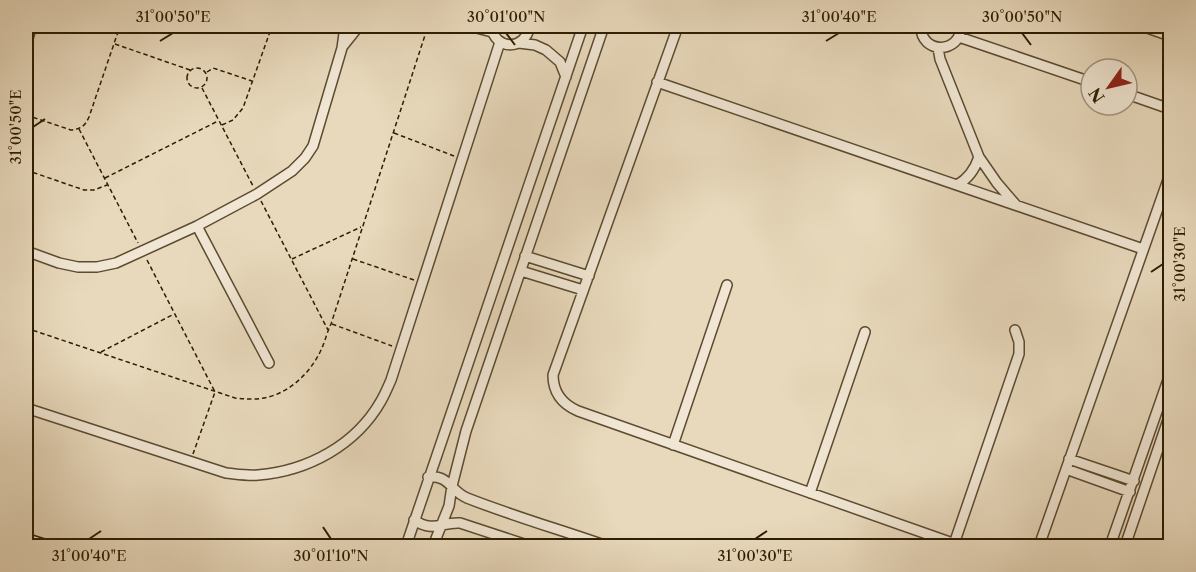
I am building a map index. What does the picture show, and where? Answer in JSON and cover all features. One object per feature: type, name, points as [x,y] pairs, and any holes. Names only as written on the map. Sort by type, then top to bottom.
[{"type":"main road","points":[[26,540],[45,546]]},
{"type":"street","points":[[26,44],[32,26]]},
{"type":"street","points":[[26,251],[78,267],[97,267],[116,263],[197,226],[257,194],[291,171],[305,158],[313,146],[342,48],[345,26]]},
{"type":"street","points":[[342,48],[359,26]]},
{"type":"street","points":[[469,26],[491,29],[500,42],[513,45],[525,39],[530,26]]},
{"type":"street","points":[[542,26],[574,26]]},
{"type":"street","points":[[405,546],[583,26]]},
{"type":"street","points":[[433,546],[449,506],[466,431],[604,26]]},
{"type":"street","points":[[678,26],[553,375],[554,386],[567,405],[578,411],[957,545],[1019,354],[1019,342],[1014,330]]},
{"type":"street","points":[[921,26],[927,42],[938,48],[948,47],[956,41],[961,26]]},
{"type":"street","points":[[1142,26],[1170,36]]},
{"type":"street","points":[[959,37],[1079,78]]},
{"type":"street","points":[[26,408],[226,473],[256,475],[286,471],[315,461],[341,446],[363,425],[381,401],[391,380],[500,42]]},
{"type":"street","points":[[519,43],[535,45],[546,50],[560,62],[566,77]]},
{"type":"street","points":[[938,48],[940,59],[979,157],[997,183],[1018,206]]},
{"type":"street","points":[[657,82],[1143,249]]},
{"type":"street","points":[[1139,98],[1170,109],[1170,123]]},
{"type":"street","points":[[957,185],[973,171],[979,157]]},
{"type":"street","points":[[1039,546],[1170,174]]},
{"type":"street","points":[[197,226],[269,363]]},
{"type":"street","points":[[525,256],[589,276]]},
{"type":"street","points":[[521,271],[584,290]]},
{"type":"street","points":[[673,445],[727,285]]},
{"type":"street","points":[[810,493],[865,332]]},
{"type":"street","points":[[1110,546],[1167,396],[1170,374]]},
{"type":"street","points":[[1125,546],[1170,414]]},
{"type":"street","points":[[1069,459],[1134,481]]},
{"type":"street","points":[[1066,469],[1130,492]]},
{"type":"street","points":[[428,477],[444,478],[464,497],[607,546]]},
{"type":"street","points":[[414,520],[430,527],[460,523],[530,546]]},
{"type":"path","points":[[26,115],[71,130],[79,129],[86,124],[120,26]]},
{"type":"path","points":[[222,126],[233,120],[240,112],[272,26]]},
{"type":"path","points":[[26,328],[236,398],[257,399],[277,394],[296,384],[310,369],[321,350],[331,324],[428,26]]},
{"type":"path","points":[[114,44],[190,70],[202,68],[208,78],[202,88],[192,87],[189,84],[187,79],[190,70]]},
{"type":"path","points":[[206,72],[213,68],[253,82]]},
{"type":"path","points":[[202,88],[328,331]]},
{"type":"path","points":[[104,178],[219,120]]},
{"type":"path","points":[[79,129],[215,392],[190,462]]},
{"type":"path","points":[[393,133],[462,158]]},
{"type":"path","points":[[26,170],[84,190],[94,190],[108,185]]},
{"type":"path","points":[[291,260],[363,226]]},
{"type":"path","points":[[352,259],[422,283]]},
{"type":"path","points":[[99,353],[175,314]]},
{"type":"path","points":[[331,324],[400,349]]}]
